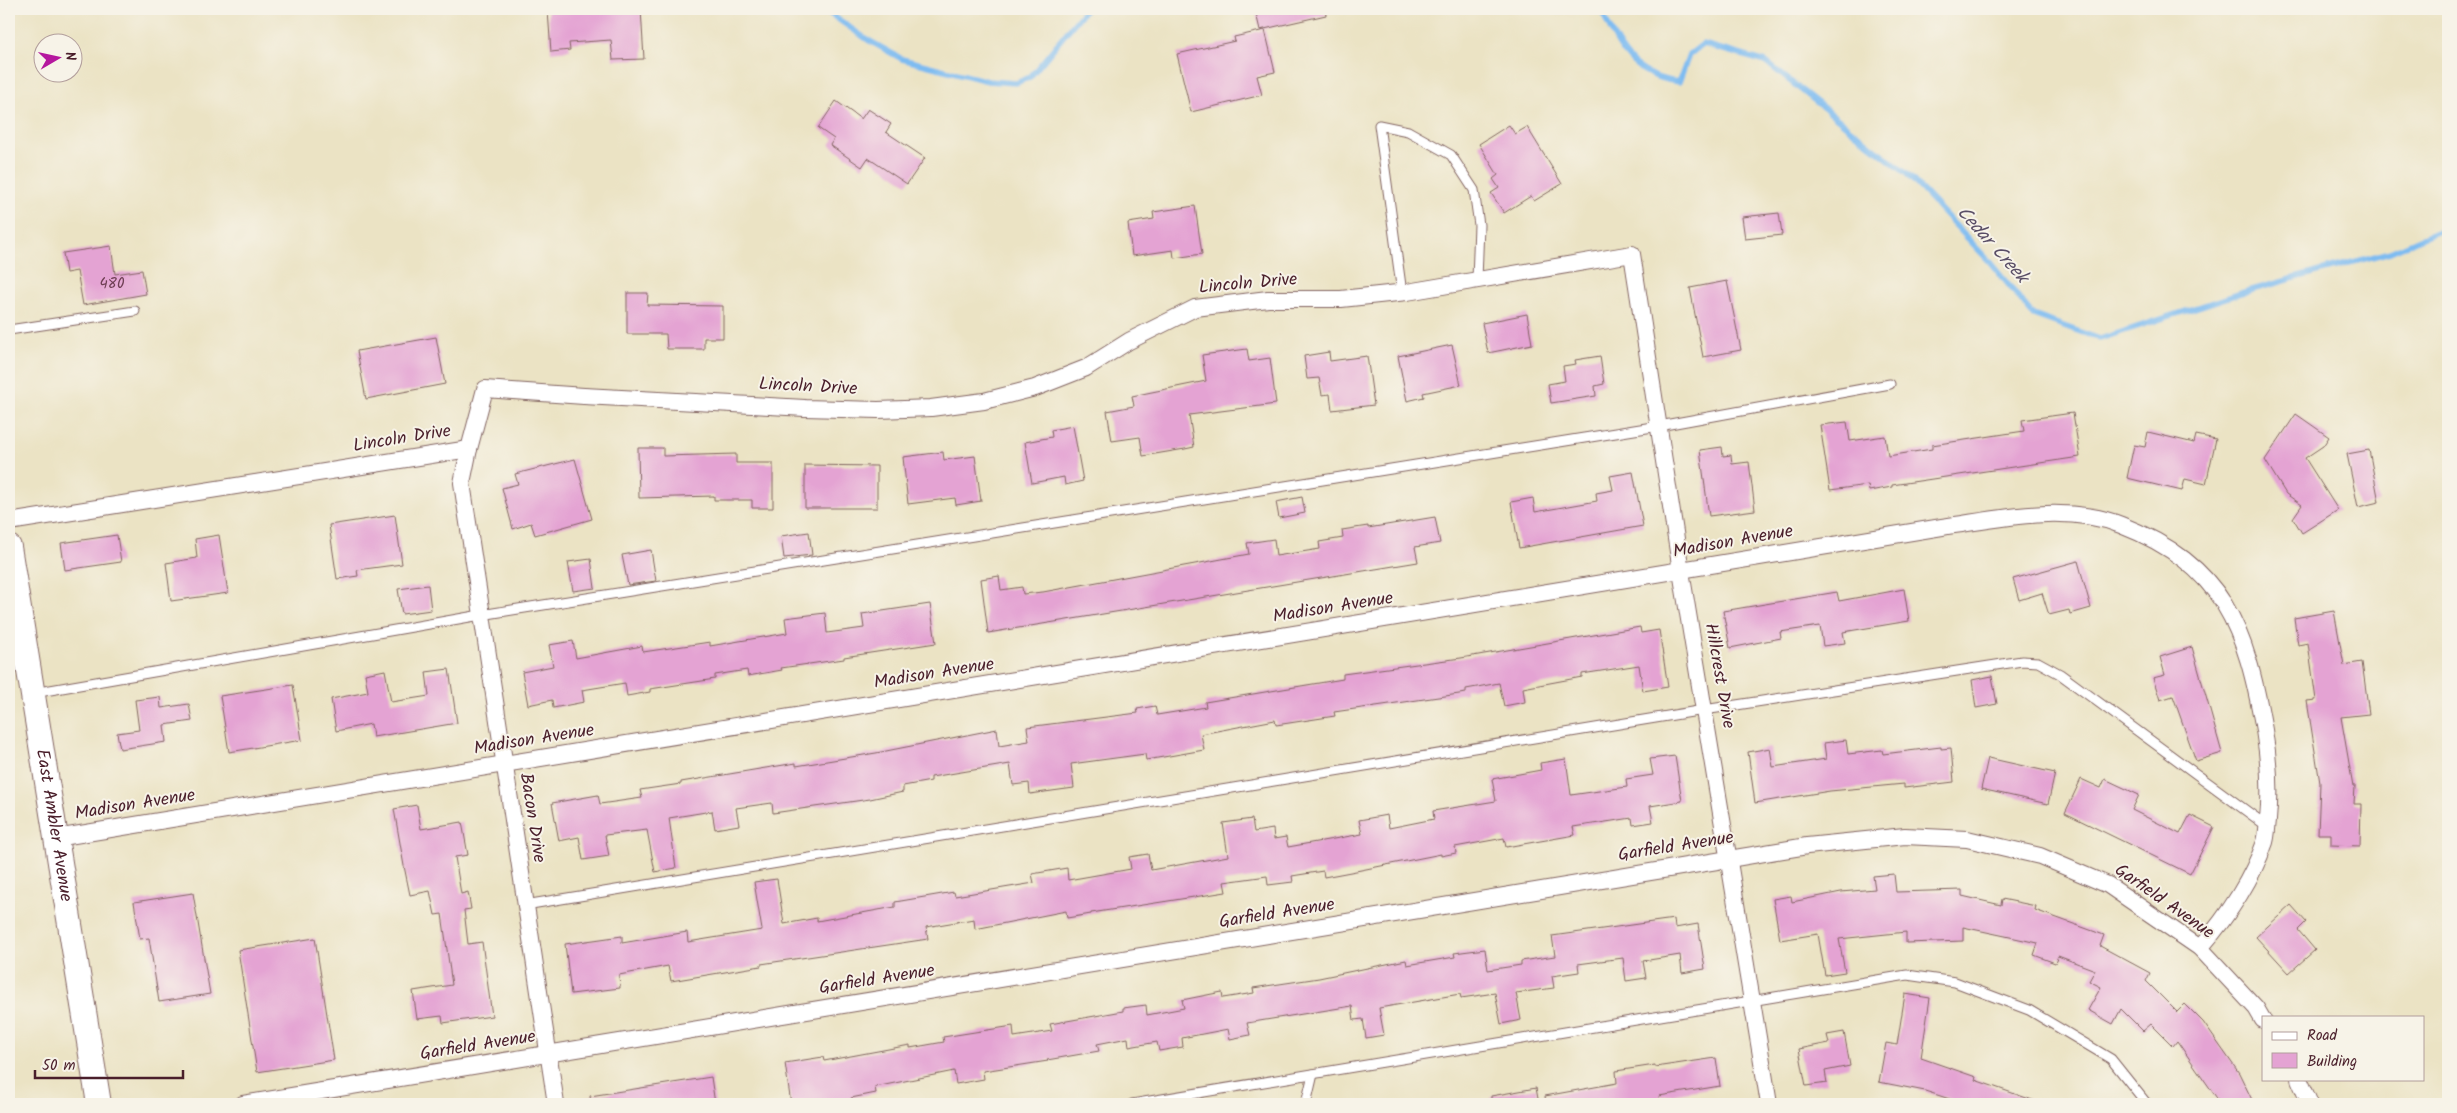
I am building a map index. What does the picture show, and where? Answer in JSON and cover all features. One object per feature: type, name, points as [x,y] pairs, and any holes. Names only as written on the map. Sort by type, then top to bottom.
[{"type":"main road","name":"East Ambler Avenue","points":[[9,547],[98,1104]]},
{"type":"street","name":"Lincoln Drive","points":[[9,522],[469,449],[485,389],[805,408],[878,410],[931,408],[984,402],[1035,388],[1086,368],[1129,341],[1195,308],[1251,300],[1341,299],[1402,293],[1632,254]]},
{"type":"street","name":"Hillcrest Drive","points":[[1632,254],[1681,571],[1769,1104]]},
{"type":"street","name":"Bacon Drive","points":[[469,449],[462,483],[556,1104]]},
{"type":"street","name":"Madison Avenue","points":[[56,838],[2027,515],[2073,514],[2120,524],[2162,544],[2198,572],[2224,602],[2240,635],[2256,684],[2268,754],[2270,794],[2265,841],[2242,892],[2220,925],[2200,948]]},
{"type":"street","name":"Garfield Avenue","points":[[243,1104],[1807,846],[1905,836],[1967,839],[2040,856],[2108,885],[2200,948],[2256,1008],[2262,1018]]},
{"type":"street","points":[[2299,1080],[2310,1104]]},
{"type":"lane","points":[[1402,293],[1379,125],[1408,131],[1451,155],[1474,190],[1478,225],[1477,280]]},
{"type":"lane","points":[[9,330],[134,311]]},
{"type":"lane","points":[[32,694],[481,615],[1658,426],[1890,384]]},
{"type":"lane","points":[[525,905],[1704,710],[2022,660],[2038,662],[2060,674],[2267,826]]},
{"type":"lane","points":[[1132,1104],[1907,975],[1955,982],[2029,1010],[2111,1059],[2147,1104]]},
{"type":"lane","points":[[1306,1104],[1313,1074]]},
{"type":"building","points":[[589,9],[590,11],[641,9],[644,59],[613,60],[611,40],[569,43],[570,50],[551,52],[548,11]]},
{"type":"building","points":[[1255,9],[1325,9],[1326,15],[1260,30]]},
{"type":"building","points":[[1265,30],[1275,72],[1257,76],[1262,95],[1191,112],[1177,54],[1235,41],[1234,37]]},
{"type":"building","points":[[836,101],[861,119],[868,109],[891,124],[886,132],[925,158],[907,184],[868,158],[862,167],[830,145],[834,139],[818,128]]},
{"type":"building","points":[[1509,125],[1515,134],[1527,127],[1562,184],[1534,201],[1531,196],[1504,213],[1491,193],[1499,188],[1493,179],[1498,175],[1479,144]]},
{"type":"building","points":[[1195,206],[1202,254],[1174,258],[1173,250],[1132,256],[1128,223],[1154,219],[1153,212]]},
{"type":"building","points":[[1779,213],[1782,235],[1745,239],[1742,217]]},
{"type":"building","points":[[111,246],[115,274],[142,270],[146,294],[83,305],[77,271],[66,273],[63,253]]},
{"type":"building","points":[[1727,281],[1741,350],[1703,357],[1690,288]]},
{"type":"building","points":[[627,293],[648,293],[647,305],[723,306],[723,338],[704,338],[704,349],[667,349],[666,334],[627,334]]},
{"type":"building","points":[[1527,314],[1532,344],[1488,353],[1482,323]]},
{"type":"building","points":[[436,337],[445,384],[366,399],[357,351]]},
{"type":"building","points":[[1452,345],[1461,385],[1423,393],[1424,397],[1407,401],[1398,356]]},
{"type":"building","points":[[1247,349],[1249,361],[1270,358],[1276,404],[1189,415],[1194,447],[1143,456],[1140,437],[1112,441],[1107,411],[1134,406],[1132,396],[1206,381],[1202,355]]},
{"type":"building","points":[[1329,352],[1330,361],[1367,356],[1374,405],[1332,410],[1330,394],[1322,395],[1319,378],[1307,379],[1304,356]]},
{"type":"building","points":[[1600,356],[1604,384],[1595,386],[1596,396],[1551,403],[1548,384],[1565,381],[1563,366],[1576,364],[1575,360]]},
{"type":"building","points":[[2073,413],[2080,457],[1892,485],[1892,487],[1869,491],[1868,485],[1830,490],[1820,425],[1847,422],[1850,441],[1885,436],[1888,456],[1932,449],[1932,445],[2024,431],[2022,420]]},
{"type":"building","points":[[2296,414],[2329,437],[2323,446],[2305,458],[2338,510],[2302,533],[2293,518],[2302,505],[2286,494],[2265,460]]},
{"type":"building","points":[[1073,426],[1083,481],[1065,485],[1064,477],[1032,483],[1025,442],[1052,437],[1051,430]]},
{"type":"building","points":[[2148,432],[2194,443],[2196,435],[2216,439],[2206,484],[2185,479],[2182,491],[2127,478],[2134,445],[2145,447]]},
{"type":"building","points":[[1722,447],[1723,456],[1731,455],[1732,464],[1749,462],[1755,510],[1709,516],[1700,450]]},
{"type":"building","points":[[638,448],[663,448],[663,456],[736,454],[736,463],[773,463],[773,508],[752,508],[752,500],[714,500],[714,496],[639,498]]},
{"type":"building","points":[[2369,450],[2379,502],[2358,507],[2347,454]]},
{"type":"building","points":[[943,452],[944,460],[975,456],[981,501],[956,505],[955,498],[908,504],[903,457]]},
{"type":"building","points":[[575,459],[592,519],[535,535],[531,523],[513,529],[502,488],[518,484],[515,474]]},
{"type":"building","points":[[805,465],[877,466],[877,508],[805,508]]},
{"type":"building","points":[[1633,472],[1643,526],[1519,548],[1511,502],[1533,498],[1535,512],[1597,501],[1596,493],[1613,490],[1610,476]]},
{"type":"building","points":[[1302,497],[1305,513],[1279,518],[1276,502]]},
{"type":"building","points":[[395,515],[402,564],[357,570],[358,576],[337,579],[329,525]]},
{"type":"building","points":[[1435,517],[1440,543],[1415,547],[1418,562],[988,633],[981,579],[999,576],[1001,590],[1022,587],[1023,594],[1043,592],[1249,554],[1247,543],[1274,539],[1276,556],[1320,549],[1319,542],[1343,538],[1342,530],[1368,526],[1368,528]]},
{"type":"building","points":[[809,532],[812,555],[784,558],[781,536]]},
{"type":"building","points":[[117,535],[121,562],[65,570],[61,543]]},
{"type":"building","points":[[219,535],[228,593],[171,601],[166,563],[197,558],[195,539]]},
{"type":"building","points":[[651,550],[656,581],[628,585],[622,555]]},
{"type":"building","points":[[591,559],[595,588],[573,591],[568,562]]},
{"type":"building","points":[[2078,561],[2091,608],[2070,614],[2069,610],[2049,615],[2042,593],[2019,600],[2013,579]]},
{"type":"building","points":[[428,585],[431,610],[402,614],[398,589]]},
{"type":"building","points":[[1904,589],[1909,621],[1843,632],[1845,643],[1823,646],[1820,626],[1780,632],[1781,638],[1730,648],[1723,611],[1837,592],[1839,601]]},
{"type":"building","points":[[930,604],[936,643],[781,668],[782,670],[748,676],[747,670],[715,675],[715,679],[650,689],[650,692],[627,696],[625,683],[582,690],[584,702],[553,708],[552,700],[528,705],[522,672],[553,666],[549,645],[573,641],[576,658],[642,646],[643,652],[710,642],[710,646],[787,633],[785,618],[825,613],[827,633],[864,628],[862,614]]},
{"type":"building","points":[[2334,611],[2344,665],[2362,662],[2369,714],[2341,717],[2353,786],[2355,786],[2354,804],[2361,804],[2360,846],[2331,845],[2331,834],[2318,834],[2320,783],[2307,701],[2316,700],[2308,643],[2298,645],[2294,618]]},
{"type":"building","points":[[1640,627],[1641,633],[1659,630],[1668,687],[1643,691],[1639,665],[1582,674],[1582,677],[1523,688],[1525,702],[1504,706],[1499,683],[1466,689],[1466,693],[1334,712],[1335,716],[1276,725],[1275,720],[1201,734],[1204,750],[1146,760],[1145,754],[1071,764],[1074,788],[1030,794],[1029,783],[1013,785],[1010,764],[931,777],[931,781],[903,786],[903,792],[870,799],[773,813],[772,803],[736,808],[739,825],[715,829],[712,811],[669,818],[676,868],[655,872],[647,830],[605,835],[609,856],[583,860],[579,837],[559,841],[552,803],[598,795],[600,804],[642,798],[640,790],[681,784],[681,782],[796,763],[796,766],[876,753],[997,729],[999,746],[1029,741],[1027,727],[1138,713],[1137,709],[1155,706],[1157,715],[1206,707],[1205,702],[1343,679],[1343,674],[1461,658]]},
{"type":"building","points":[[2192,647],[2222,753],[2196,761],[2173,696],[2160,700],[2153,678],[2165,675],[2160,657]]},
{"type":"building","points":[[449,669],[457,723],[373,737],[371,724],[336,731],[331,699],[368,692],[365,674],[385,670],[391,702],[429,696],[426,672]]},
{"type":"building","points":[[1992,676],[1997,704],[1976,708],[1972,680]]},
{"type":"building","points":[[293,685],[302,740],[229,752],[220,696]]},
{"type":"building","points":[[160,697],[161,708],[189,704],[192,721],[164,725],[166,742],[120,749],[117,733],[139,730],[135,700]]},
{"type":"building","points":[[1846,740],[1848,754],[1882,750],[1883,754],[1941,747],[1941,749],[1951,748],[1954,782],[1904,788],[1904,784],[1830,791],[1755,803],[1748,752],[1770,748],[1773,767],[1826,759],[1824,743]]},
{"type":"building","points":[[1675,756],[1682,801],[1650,806],[1653,822],[1633,825],[1632,818],[1573,827],[1575,835],[1506,847],[1504,838],[1455,847],[1456,853],[1441,856],[1441,854],[1324,877],[1323,871],[1292,876],[1293,882],[1268,885],[1267,876],[1224,882],[1226,892],[1067,918],[1066,911],[975,929],[974,919],[926,927],[928,939],[761,964],[761,966],[671,981],[668,966],[619,975],[620,988],[571,994],[565,944],[622,936],[622,943],[687,932],[688,942],[762,930],[754,882],[777,879],[784,924],[817,918],[817,921],[895,907],[895,902],[954,892],[955,896],[1034,883],[1032,874],[1067,868],[1068,880],[1131,869],[1129,857],[1148,854],[1151,870],[1228,856],[1223,823],[1252,819],[1254,832],[1273,829],[1274,839],[1286,837],[1288,847],[1362,834],[1359,820],[1387,815],[1389,828],[1434,819],[1433,811],[1496,801],[1492,779],[1541,770],[1540,763],[1566,759],[1571,795],[1627,787],[1626,779],[1653,775],[1650,759]]},
{"type":"building","points":[[1988,758],[2055,773],[2048,804],[1981,789]]},
{"type":"building","points":[[2081,779],[2101,788],[2105,779],[2139,795],[2132,810],[2180,834],[2190,815],[2214,827],[2190,874],[2065,813]]},
{"type":"building","points":[[417,805],[421,829],[462,822],[468,855],[455,857],[461,894],[468,892],[471,909],[464,910],[468,944],[482,942],[492,1016],[443,1023],[442,1016],[417,1019],[413,991],[452,985],[442,914],[435,915],[430,891],[410,895],[404,866],[394,809]]},
{"type":"building","points":[[1894,874],[1896,892],[1962,890],[1962,896],[2001,905],[2002,899],[2036,906],[2035,910],[2104,935],[2100,946],[2150,973],[2146,981],[2177,1012],[2185,1004],[2203,1022],[2239,1073],[2254,1104],[2221,1104],[2177,1041],[2173,1046],[2151,1024],[2143,1031],[2121,1009],[2113,1024],[2088,1010],[2101,987],[2089,981],[2095,970],[2058,956],[2055,963],[2034,955],[2038,943],[1963,927],[1963,941],[1906,943],[1906,932],[1839,939],[1845,972],[1825,975],[1818,934],[1780,940],[1773,899],[1791,896],[1792,902],[1841,892],[1875,889],[1873,876]]},
{"type":"building","points":[[193,893],[210,994],[159,1002],[149,938],[140,939],[134,902]]},
{"type":"building","points":[[2291,905],[2306,922],[2298,930],[2315,950],[2289,973],[2256,937]]},
{"type":"building","points":[[1674,919],[1675,928],[1698,924],[1705,969],[1682,973],[1680,955],[1643,961],[1646,978],[1626,981],[1623,958],[1578,964],[1579,972],[1552,976],[1554,988],[1516,993],[1521,1020],[1501,1024],[1495,993],[1461,998],[1460,994],[1379,1008],[1384,1035],[1366,1038],[1363,1019],[1354,1020],[1352,1006],[1247,1023],[1250,1035],[1230,1039],[1228,1029],[1182,1038],[1183,1047],[1159,1051],[1157,1042],[1129,1047],[1128,1038],[1097,1044],[1099,1051],[983,1071],[984,1079],[956,1084],[954,1071],[875,1087],[876,1093],[851,1098],[853,1104],[791,1104],[785,1063],[823,1057],[824,1061],[910,1045],[910,1048],[944,1042],[943,1037],[1013,1026],[1014,1037],[1052,1031],[1050,1024],[1123,1011],[1123,1008],[1146,1005],[1147,1015],[1184,1008],[1182,1000],[1222,992],[1223,998],[1254,993],[1253,988],[1319,978],[1406,960],[1407,965],[1455,957],[1454,953],[1485,949],[1488,970],[1521,965],[1521,961],[1555,956],[1552,936]]},
{"type":"building","points":[[315,938],[334,1060],[257,1072],[238,950]]},
{"type":"building","points":[[1905,994],[1930,998],[1921,1058],[1976,1077],[1975,1080],[2038,1102],[2037,1104],[1965,1104],[1925,1091],[1879,1082],[1886,1043],[1897,1045]]},
{"type":"building","points":[[1844,1032],[1850,1066],[1825,1071],[1827,1083],[1806,1086],[1799,1049],[1829,1043],[1827,1035]]},
{"type":"building","points":[[1716,1058],[1720,1086],[1659,1096],[1660,1104],[1546,1104],[1545,1096],[1617,1083],[1616,1071]]},
{"type":"building","points":[[711,1077],[715,1104],[591,1104],[590,1096]]},
{"type":"building","points":[[1536,1088],[1539,1104],[1491,1104],[1491,1096]]},
{"type":"waterway","points":[[823,9],[868,40],[902,59],[988,81],[1016,83],[1030,77],[1086,9]]},
{"type":"waterway","name":"Cedar Creek","points":[[1601,9],[1614,36],[1629,58],[1649,74],[1663,79],[1679,82],[1689,55],[1703,44],[1766,62],[1907,174],[1989,261],[2033,315],[2100,339],[2241,293],[2390,252],[2448,227]]}]
